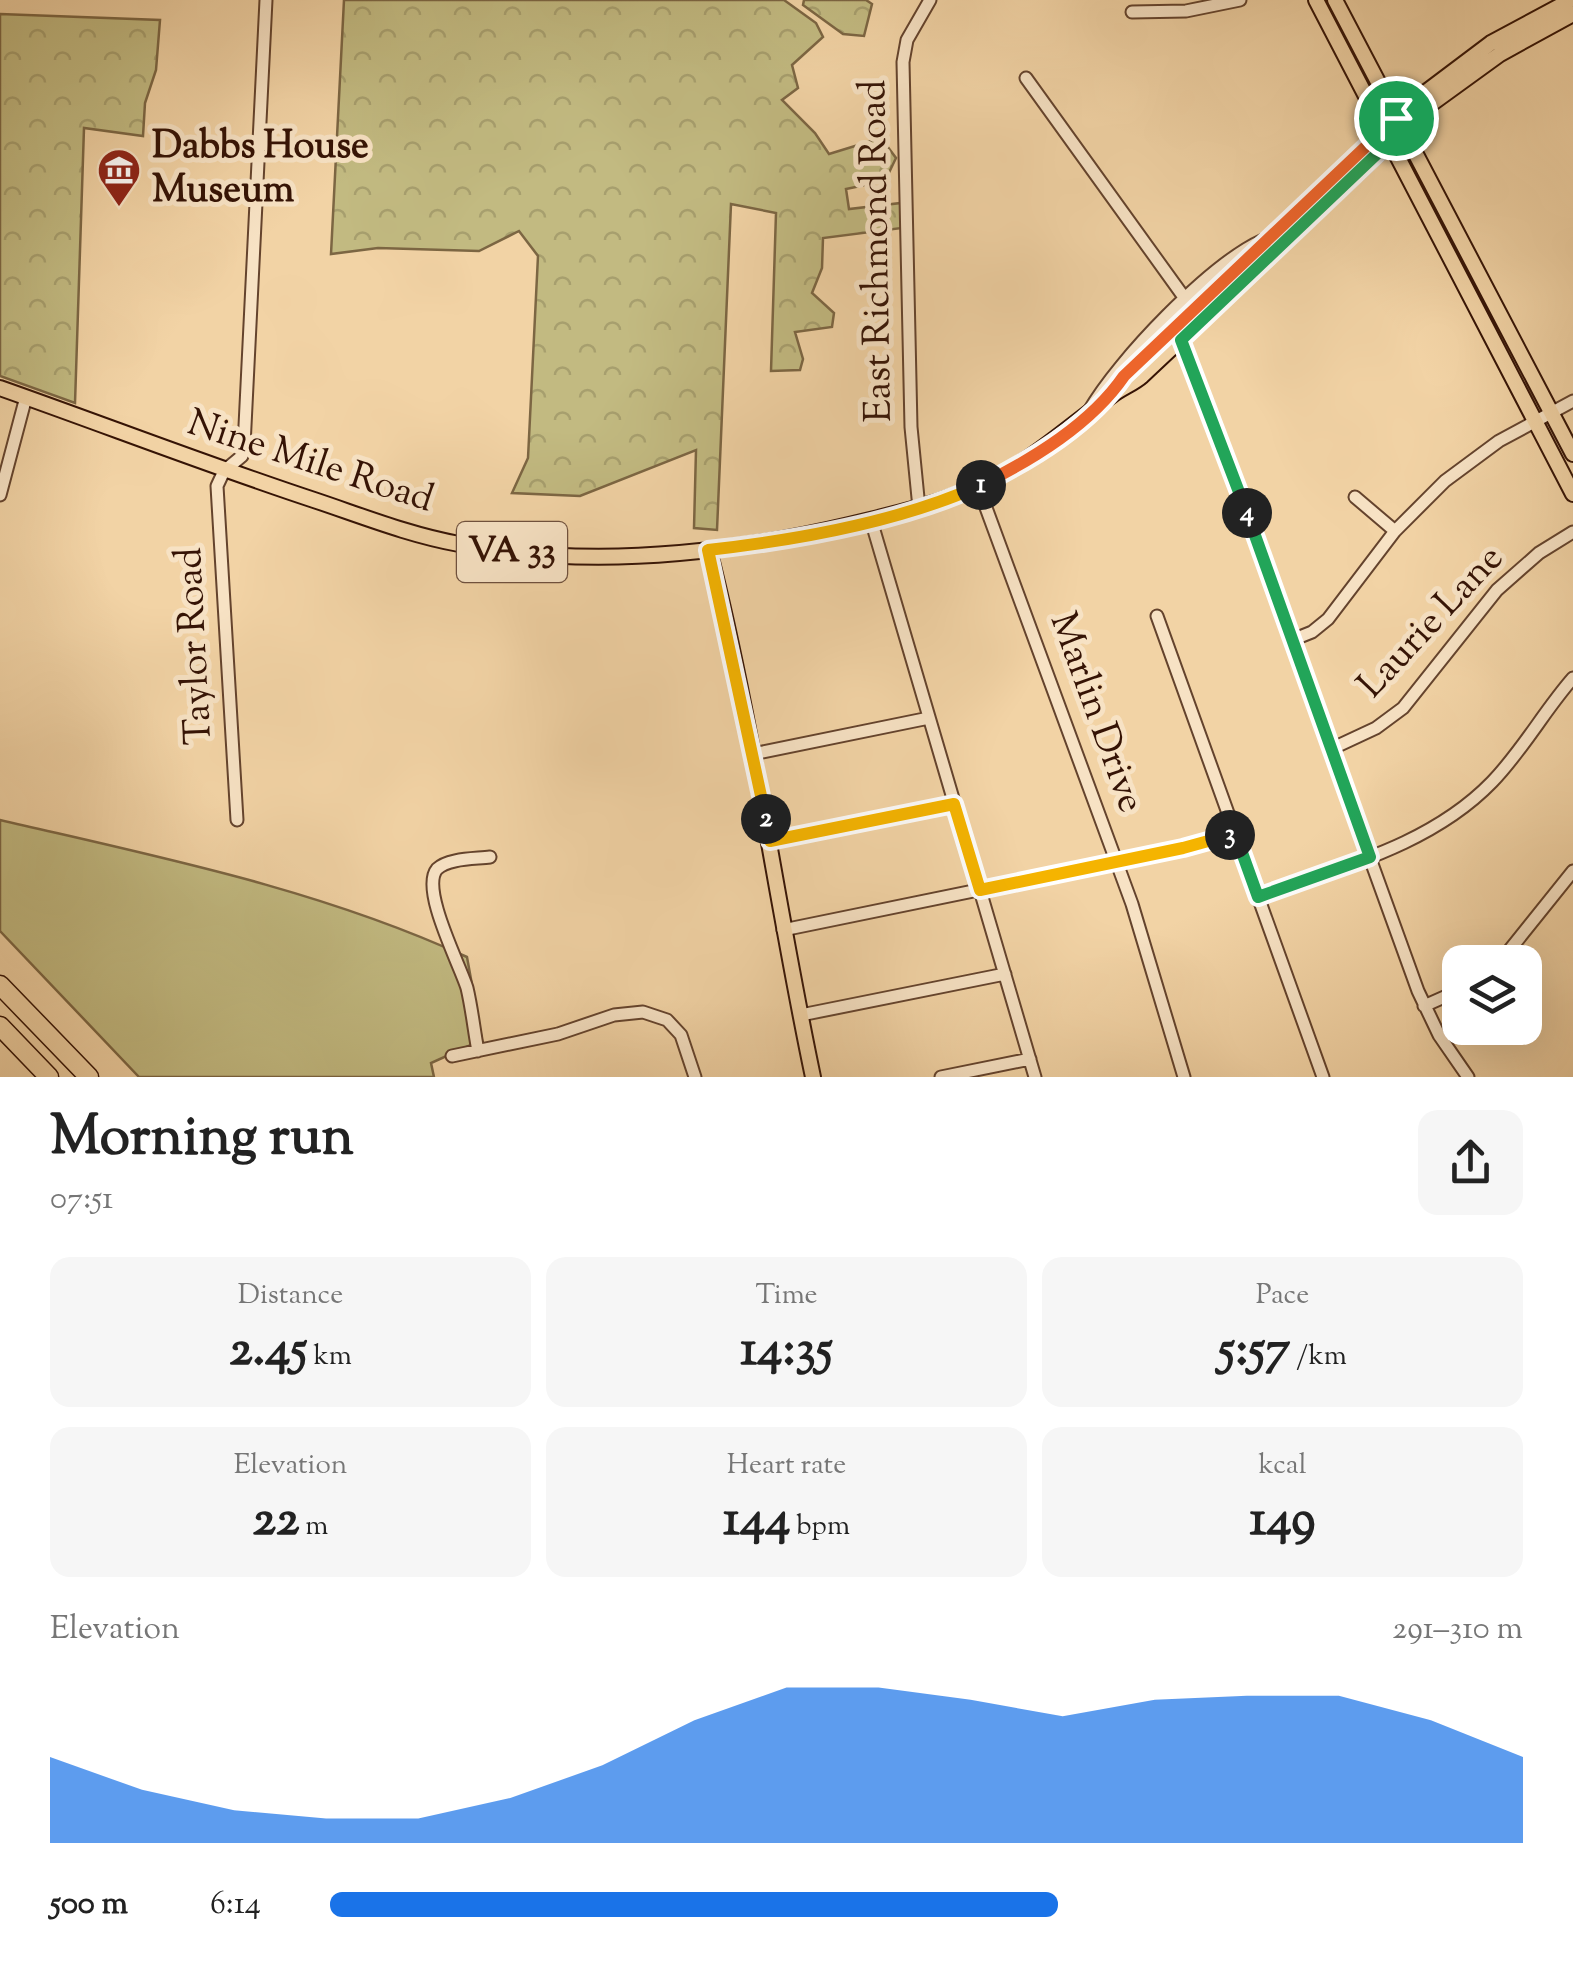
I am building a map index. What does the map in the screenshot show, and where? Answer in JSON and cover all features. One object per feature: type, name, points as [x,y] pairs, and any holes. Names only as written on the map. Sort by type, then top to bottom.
[{"type":"highway","points":[[0,984],[89,1077]]},
{"type":"highway","points":[[0,1026],[49,1077]]},
{"type":"main road","points":[[1316,0],[1487,288],[1573,454]]},
{"type":"main road","points":[[1335,0],[1454,267],[1573,494]]},
{"type":"main road","name":"Nine Mile Road","points":[[1172,331],[1476,54],[1571,0]]},
{"type":"main road","name":"Nine Mile Road","points":[[0,388],[224,471],[418,535],[498,551],[571,556],[708,550],[871,520],[919,508],[978,486],[1035,455],[1111,395],[1135,382],[1172,331],[1393,129],[1477,69],[1573,14]]},
{"type":"main road","points":[[1454,267],[1465,272],[1472,286],[1479,290],[1487,288]]},
{"type":"main road","points":[[708,550],[753,754],[783,930],[814,1077]]},
{"type":"street","points":[[224,471],[242,456],[244,446],[266,0]]},
{"type":"street","name":"East Richmond Road","points":[[919,508],[911,427],[904,62],[907,40],[930,0]]},
{"type":"street","points":[[1132,12],[1186,11],[1240,0]]},
{"type":"street","points":[[1026,78],[1186,300]]},
{"type":"street","points":[[1085,418],[1110,376],[1172,331],[1186,300],[1235,256],[1272,236]]},
{"type":"street","points":[[1172,331],[1292,640],[1424,1006],[1438,1036],[1468,1077]]},
{"type":"street","points":[[0,495],[26,397]]},
{"type":"street","points":[[1292,640],[1319,628],[1395,531],[1456,472],[1573,401]]},
{"type":"street","name":"Taylor Road","points":[[224,471],[217,486],[237,820]]},
{"type":"street","name":"Marlin Drive","points":[[978,486],[1117,860],[1184,1077]]},
{"type":"street","points":[[1356,498],[1395,531]]},
{"type":"street","points":[[871,520],[1035,1077]]},
{"type":"street","name":"Laurie Lane","points":[[1331,748],[1376,728],[1403,708],[1497,590],[1540,553],[1573,532]]},
{"type":"street","points":[[1157,616],[1322,1077]]},
{"type":"street","points":[[1258,897],[1416,838],[1468,804],[1512,758],[1573,678]]},
{"type":"street","points":[[753,754],[929,718]]},
{"type":"street","points":[[770,841],[954,804]]},
{"type":"street","points":[[783,930],[1205,843],[1235,833]]},
{"type":"street","points":[[478,1050],[466,986],[432,880],[443,865],[490,856]]},
{"type":"street","points":[[1514,945],[1573,871]]},
{"type":"street","points":[[801,1015],[1004,974]]},
{"type":"street","points":[[1424,1006],[1442,998]]},
{"type":"street","points":[[452,1056],[562,1032],[614,1015],[650,1013],[666,1020],[681,1035],[695,1077]]},
{"type":"street","points":[[941,1077],[1030,1059]]},
{"type":"green space","points":[[344,0],[784,0],[816,23],[823,37],[792,65],[798,88],[782,100],[815,133],[829,154],[881,138],[896,158],[885,181],[846,189],[849,209],[901,203],[902,228],[823,238],[822,268],[812,293],[834,313],[832,327],[795,332],[803,359],[800,370],[771,371],[776,213],[731,204],[717,530],[694,528],[696,450],[580,496],[512,493],[528,458],[538,256],[519,231],[479,251],[378,248],[331,254]]},
{"type":"green space","points":[[804,0],[866,0],[872,4],[864,36],[843,34],[803,5]]},
{"type":"green space","points":[[0,14],[160,20],[156,70],[145,103],[143,136],[84,128],[75,403],[0,376]]},
{"type":"green space","points":[[0,820],[296,894],[411,933],[467,957],[482,1040],[431,1063],[434,1077],[139,1077],[0,931]]},
{"type":"place","name":"Dabbs House Museum","points":[[119,208]]},
{"type":"route","points":[[1396,118],[1402,130],[1181,340],[1370,857],[1258,897],[1235,833],[1183,848],[980,890],[954,804],[770,841],[708,550],[816,533],[934,504],[985,483],[1035,455],[1111,395],[1124,376],[1396,118]]}]
